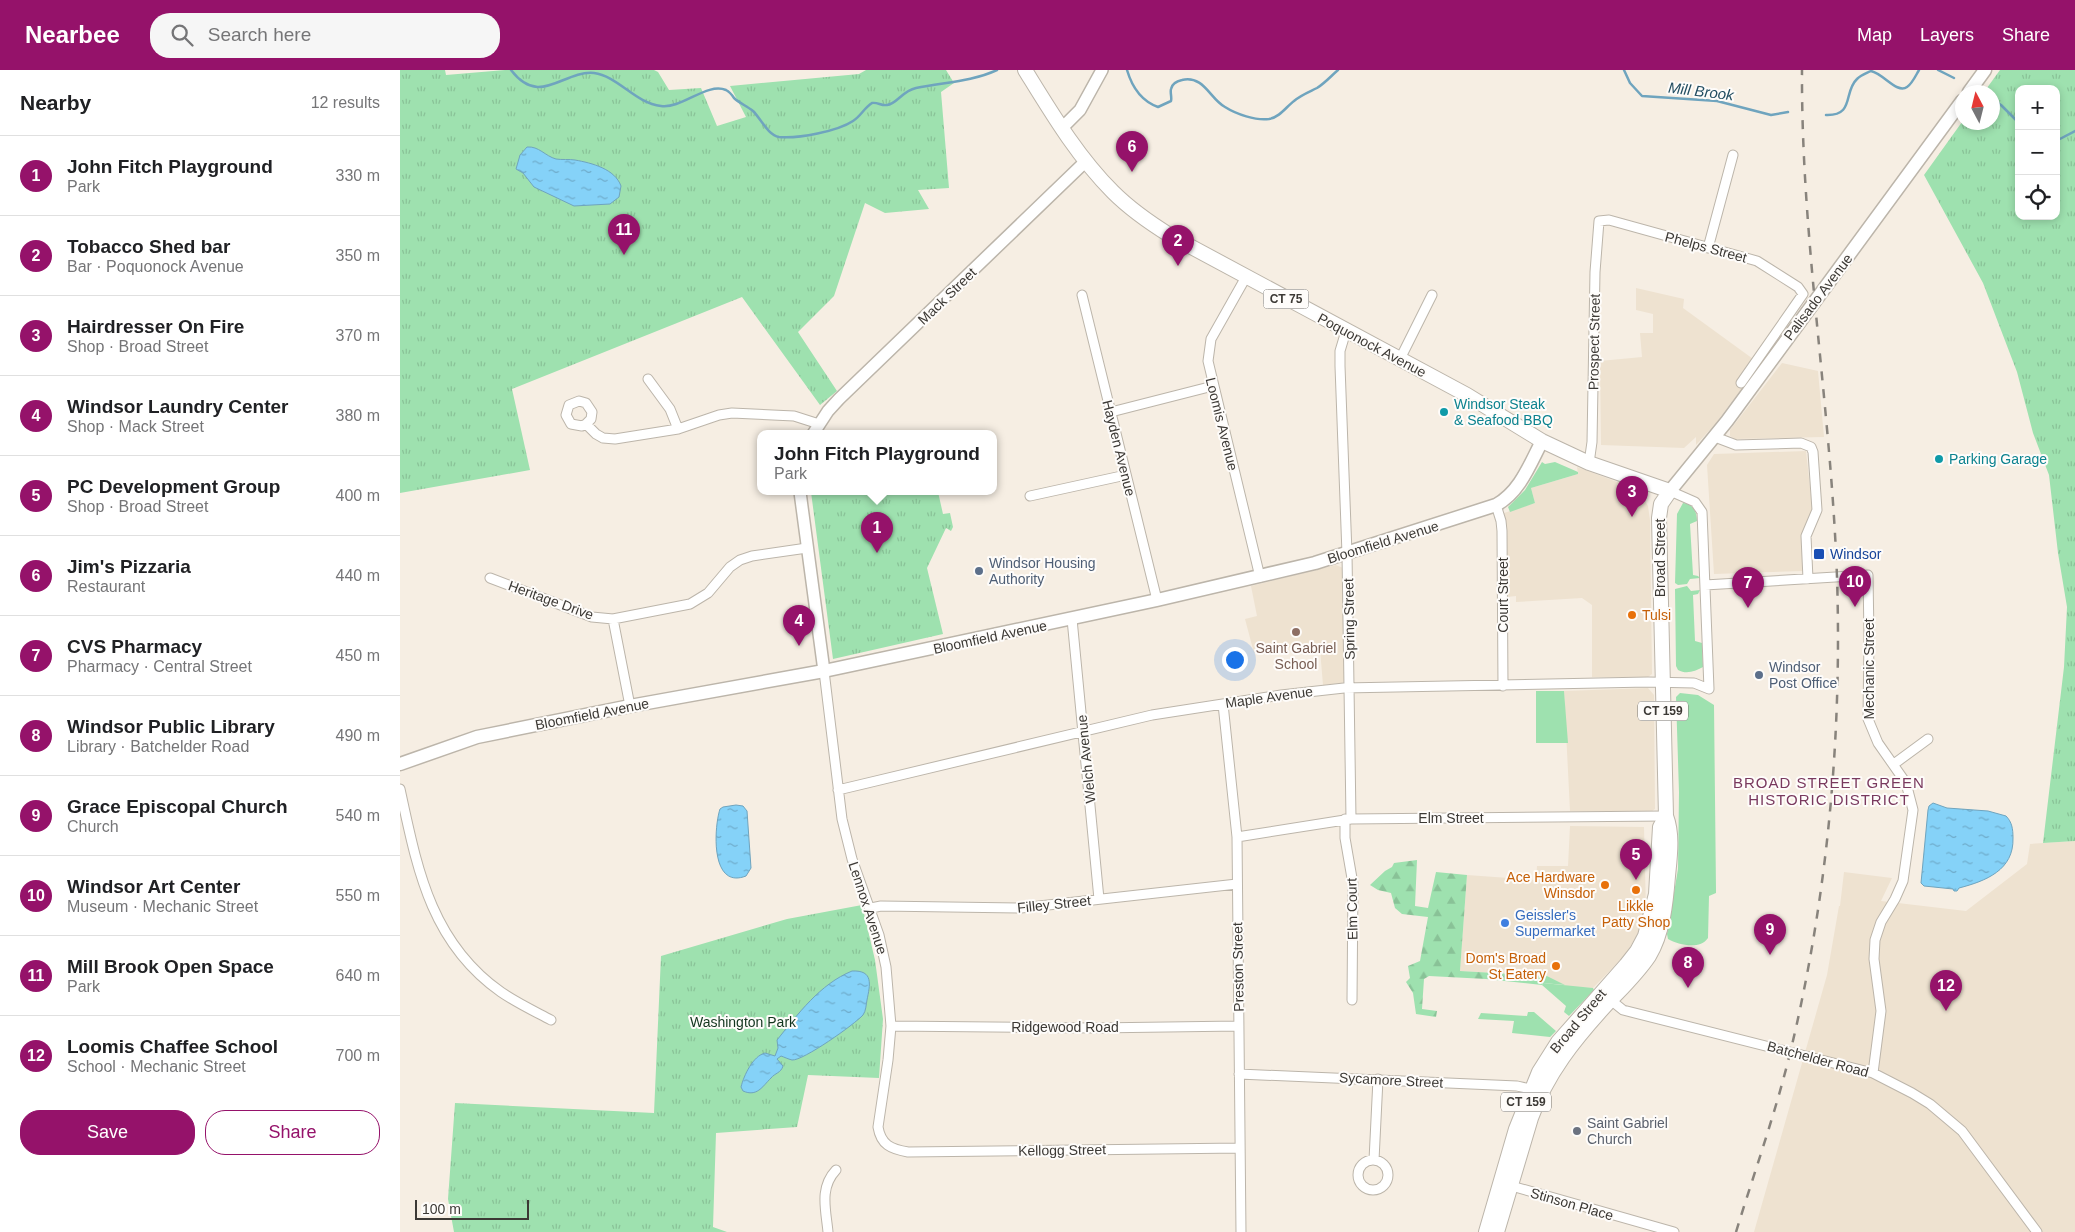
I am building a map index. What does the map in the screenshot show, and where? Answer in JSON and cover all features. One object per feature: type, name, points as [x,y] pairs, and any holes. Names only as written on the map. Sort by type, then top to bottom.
[{"type":"main road","name":"Poquonock Avenue","points":[[1025,70],[1062,128],[1086,161],[1113,192],[1140,216],[1170,236],[1467,395],[1542,441],[1589,463],[1670,491]]},
{"type":"main road","points":[[1974,85],[1985,70]]},
{"type":"main road","name":"Palisado Avenue","points":[[1670,491],[1715,437],[1955,111]]},
{"type":"main road","name":"Bloomfield Avenue","points":[[400,764],[477,738],[630,706],[824,671],[1072,620],[1260,577],[1348,554],[1496,505],[1506,499],[1518,486],[1542,441]]},
{"type":"main road","name":"Broad Street","points":[[1486,1232],[1531,1118],[1536,1091],[1637,951],[1651,937],[1660,904],[1660,827],[1666,816],[1660,514],[1663,500],[1670,491]]},
{"type":"main road","name":"Broad Street","points":[[1496,1232],[1505,1185]]},
{"type":"street","points":[[1062,128],[1080,110],[1102,70]]},
{"type":"street","points":[[1708,248],[1733,155]]},
{"type":"street","name":"Mack Street","points":[[816,429],[838,400],[1086,161]]},
{"type":"street","name":"Phelps Street","points":[[1599,220],[1608,220],[1757,261],[1798,287],[1803,294],[1741,383]]},
{"type":"street","name":"Prospect Street","points":[[1589,463],[1592,442],[1595,272],[1599,220]]},
{"type":"street","name":"Loomis Avenue","points":[[1246,277],[1211,339],[1208,360],[1260,577]]},
{"type":"street","name":"Hayden Avenue","points":[[1082,295],[1157,600]]},
{"type":"street","points":[[1400,360],[1432,295]]},
{"type":"street","name":"Spring Street","points":[[1346,331],[1340,351],[1340,366],[1348,554],[1350,688],[1348,819]]},
{"type":"street","points":[[648,379],[670,409],[678,429]]},
{"type":"street","points":[[1111,412],[1213,386]]},
{"type":"street","points":[[586,424],[603,438],[615,439],[678,429],[732,412],[794,416],[816,429]]},
{"type":"street","points":[[1670,491],[1691,499],[1701,509],[1705,585],[1808,579],[1806,536],[1817,510],[1813,452],[1811,447],[1801,443],[1732,444],[1715,437]]},
{"type":"street","points":[[1030,496],[1126,475]]},
{"type":"street","points":[[800,495],[824,671]]},
{"type":"street","name":"Court Street","points":[[1496,505],[1502,530],[1503,686]]},
{"type":"street","name":"Heritage Drive","points":[[490,578],[592,617],[613,619],[690,604],[708,593],[730,567],[740,560],[752,556],[807,548]]},
{"type":"street","name":"Mechanic Street","points":[[1808,579],[1868,575],[1868,719],[1874,738],[1902,774],[1910,792],[1912,818],[1903,881],[1881,922],[1875,940],[1874,959],[1881,1011],[1873,1073]]},
{"type":"street","name":"Maple Avenue","points":[[838,790],[1152,715],[1301,693],[1350,688],[1662,683],[1694,683],[1709,689],[1705,585]]},
{"type":"street","name":"Heritage Drive","points":[[613,619],[630,706]]},
{"type":"street","name":"Welch Avenue","points":[[1072,620],[1100,899]]},
{"type":"street","name":"Lennox Avenue","points":[[824,671],[838,790],[846,839],[880,935],[886,967],[891,1026],[878,1127],[880,1137],[886,1145]]},
{"type":"street","name":"Preston Street","points":[[1223,704],[1237,837],[1241,1232]]},
{"type":"street","points":[[1894,764],[1928,739]]},
{"type":"street","points":[[400,789],[420,878],[431,906],[442,926],[476,972],[501,992],[551,1020]]},
{"type":"street","name":"Elm Street","points":[[1237,837],[1348,819],[1666,816]]},
{"type":"street","name":"Elm Court","points":[[1348,819],[1345,838],[1353,884],[1352,1000]]},
{"type":"street","name":"Filley Street","points":[[871,908],[881,906],[1012,908],[1237,884]]},
{"type":"street","name":"Batchelder Road","points":[[1606,996],[1623,1010],[1873,1073],[1930,1104],[1962,1131],[2037,1232]]},
{"type":"street","name":"Ridgewood Road","points":[[891,1026],[1095,1028],[1239,1026]]},
{"type":"street","name":"Sycamore Street","points":[[1239,1074],[1517,1086],[1536,1091]]},
{"type":"street","points":[[1374,1160],[1378,1079]]},
{"type":"street","name":"Kellogg Street","points":[[886,1145],[895,1150],[908,1152],[1240,1148]]},
{"type":"street","points":[[828,1232],[825,1191],[827,1180],[836,1170]]},
{"type":"street","name":"Stinson Place","points":[[1505,1185],[1674,1232]]},
{"type":"shaded area","points":[[1636,288],[1684,299],[1683,308],[1760,364],[1716,423],[1696,445],[1696,437],[1684,448],[1601,445],[1600,361],[1642,357],[1640,333],[1653,333],[1653,314],[1636,310]]},
{"type":"shaded area","points":[[1782,363],[1818,371],[1824,437],[1735,439],[1730,436],[1730,430]]},
{"type":"shaded area","points":[[1806,451],[1813,515],[1801,535],[1803,571],[1714,574],[1707,465],[1714,454]]},
{"type":"shaded area","points":[[1577,467],[1639,490],[1648,506],[1650,520],[1652,674],[1648,677],[1592,677],[1592,605],[1582,598],[1516,602],[1516,596],[1507,597],[1504,513],[1535,503],[1531,488],[1578,474]]},
{"type":"shaded area","name":"Saint Gabriel School","points":[[1336,565],[1343,568],[1345,681],[1323,685],[1320,649],[1314,644],[1254,653],[1245,619],[1257,616],[1251,586]]},
{"type":"shaded area","points":[[1648,688],[1654,695],[1655,809],[1652,811],[1570,811],[1564,691]]},
{"type":"shaded area","points":[[1570,826],[1644,827],[1646,911],[1637,935],[1626,954],[1593,988],[1568,987],[1547,976],[1460,971],[1467,875],[1536,880],[1537,866],[1568,866]]},
{"type":"shaded area","points":[[2075,841],[2075,1232],[1754,1232],[1827,975],[1840,906],[1844,872],[1892,878],[1881,901],[1966,911],[2027,864],[2030,844]]},
{"type":"green space","points":[[400,70],[445,70],[446,75],[505,70],[654,70],[658,72],[669,90],[701,88],[717,126],[746,117],[730,86],[859,74],[866,70],[946,70],[954,83],[941,92],[949,188],[918,190],[929,209],[885,213],[865,203],[834,296],[798,332],[837,391],[820,405],[742,297],[512,389],[530,470],[400,493]]},
{"type":"green space","points":[[2000,70],[2075,70],[2075,841],[2043,843],[2064,667],[2067,607],[2058,553],[2049,475],[2033,433],[2017,372],[1983,283],[1924,175],[1956,130],[2000,130],[2000,85],[1989,85]]},
{"type":"green space","points":[[1542,462],[1545,464],[1555,462],[1578,472],[1578,474],[1531,488],[1535,503],[1510,512],[1508,507],[1525,490]]},
{"type":"green space","points":[[811,495],[939,495],[943,514],[950,513],[953,527],[951,531],[946,528],[927,568],[943,634],[833,659]]},
{"type":"green space","points":[[1683,503],[1692,506],[1696,514],[1697,521],[1690,524],[1693,575],[1700,578],[1690,579],[1687,584],[1678,585],[1675,583],[1677,514]]},
{"type":"green space","points":[[1687,586],[1691,591],[1700,590],[1698,594],[1693,595],[1695,641],[1702,643],[1703,667],[1688,672],[1678,670],[1676,666],[1675,589]]},
{"type":"green space","points":[[1536,691],[1564,691],[1568,743],[1536,743]]},
{"type":"green space","points":[[1680,693],[1698,695],[1714,705],[1716,893],[1709,896],[1708,938],[1704,942],[1695,945],[1673,941],[1668,939],[1667,934],[1678,869],[1679,792],[1676,697]]},
{"type":"green space","points":[[1417,860],[1415,906],[1428,908],[1436,872],[1467,875],[1460,971],[1547,976],[1565,985],[1543,983],[1542,985],[1486,979],[1429,976],[1424,979],[1422,1009],[1437,1011],[1436,1017],[1416,1014],[1413,993],[1406,982],[1410,978],[1408,966],[1420,961],[1428,917],[1402,914],[1395,908],[1391,893],[1378,890],[1370,885],[1392,867],[1394,863]]},
{"type":"green space","name":"Washington Park","points":[[862,905],[875,960],[883,1019],[879,1078],[808,1075],[797,1127],[716,1133],[713,1227],[727,1232],[454,1232],[448,1199],[455,1103],[654,1113],[661,956],[787,919]]},
{"type":"green space","points":[[1543,983],[1593,988],[1594,990],[1569,1016],[1564,1012],[1566,1006],[1542,985]]},
{"type":"green space","points":[[1528,1012],[1534,1012],[1556,1031],[1550,1037],[1512,1033],[1514,1021],[1478,1019],[1481,1013],[1527,1016]]},
{"type":"water","points":[[527,147],[535,148],[556,159],[582,161],[608,171],[614,175],[621,186],[619,197],[610,204],[574,206],[534,187],[523,173],[516,169],[520,155]]},
{"type":"water","points":[[1933,803],[1947,808],[1988,811],[2006,816],[2012,826],[2013,838],[2009,858],[2003,866],[1988,878],[1959,888],[1957,891],[1924,886],[1921,883],[1928,810],[1929,806]]},
{"type":"water","points":[[736,805],[743,806],[747,811],[751,868],[746,876],[734,878],[726,874],[720,866],[717,854],[716,829],[720,809]]},
{"type":"water","points":[[852,971],[864,973],[869,980],[869,989],[863,1015],[807,1055],[792,1060],[781,1056],[777,1059],[783,1066],[782,1068],[762,1088],[752,1093],[743,1091],[741,1087],[742,1082],[753,1062],[765,1053],[775,1056],[778,1048],[777,1040],[810,1001],[830,984]]},
{"type":"waterway","name":"Mill Brook","points":[[511,70],[522,81],[532,86],[542,87],[583,74],[594,73],[603,75],[643,100],[661,106],[677,104],[711,90],[726,90],[736,100],[753,111],[771,133],[779,137],[817,134],[838,128],[856,119],[872,103],[891,104],[916,88],[967,79],[997,70]]},
{"type":"waterway","name":"Mill Brook","points":[[1127,70],[1138,93],[1158,107],[1171,101],[1171,90],[1174,84],[1180,80],[1190,79],[1201,84],[1230,110],[1258,119],[1269,119],[1283,112],[1302,95],[1320,86],[1338,70]]},
{"type":"waterway","name":"Mill Brook","points":[[1624,70],[1630,83],[1642,96],[1717,101],[1771,115],[1788,112]]},
{"type":"waterway","name":"Mill Brook","points":[[1826,115],[1841,112],[1845,107],[1853,84],[1864,74],[1871,71],[1895,86],[1903,88],[1911,84],[1919,70]]},
{"type":"waterway","name":"Mill Brook","points":[[1938,70],[1954,78]]},
{"type":"waterway","name":"Mill Brook","points":[[2000,104],[2015,119]]},
{"type":"waterway","name":"Mill Brook","points":[[2060,139],[2075,131]]},
{"type":"railway","points":[[1736,1232],[1780,1092],[1804,987],[1823,871],[1830,813],[1834,754],[1837,695],[1837,577],[1829,450],[1806,197],[1802,70]]},
{"type":"place","name":"Jim's Pizzaria","points":[[1132,172]]},
{"type":"place","name":"Mill Brook Open Space","points":[[624,255]]},
{"type":"place","name":"Tobacco Shed bar","points":[[1178,266]]},
{"type":"place","name":"Windsor Steak & Seafood BBQ","points":[[1444,412]]},
{"type":"place","name":"Parking Garage","points":[[1939,459]]},
{"type":"place","name":"Hairdresser On Fire","points":[[1632,517]]},
{"type":"place","name":"John Fitch Playground","points":[[877,553]]},
{"type":"place","name":"Windsor","points":[[1819,554]]},
{"type":"place","name":"Windsor Housing Authority","points":[[979,571]]},
{"type":"place","name":"Windsor Art Center","points":[[1855,607]]},
{"type":"place","name":"CVS Pharmacy","points":[[1748,608]]},
{"type":"place","name":"Tulsi","points":[[1632,615]]},
{"type":"place","name":"Saint Gabriel School","points":[[1296,632]]},
{"type":"place","name":"Windsor Laundry Center","points":[[799,646]]},
{"type":"place","name":"Windsor Post Office","points":[[1759,675]]},
{"type":"place","name":"PC Development Group","points":[[1636,880]]},
{"type":"place","name":"Ace Hardware Winsdor","points":[[1605,885]]},
{"type":"place","name":"Likkle Patty Shop","points":[[1636,890]]},
{"type":"place","name":"Geissler's Supermarket","points":[[1505,923]]},
{"type":"place","name":"Grace Episcopal Church","points":[[1770,955]]},
{"type":"place","name":"Dom's Broad St Eatery","points":[[1556,966]]},
{"type":"place","name":"Windsor Public Library","points":[[1688,988]]},
{"type":"place","name":"Loomis Chaffee School","points":[[1946,1011]]},
{"type":"place","name":"Saint Gabriel Church","points":[[1577,1131]]},
{"type":"district","name":"BROAD STREET GREEN HISTORIC DISTRICT","points":[[1829,790]]}]
